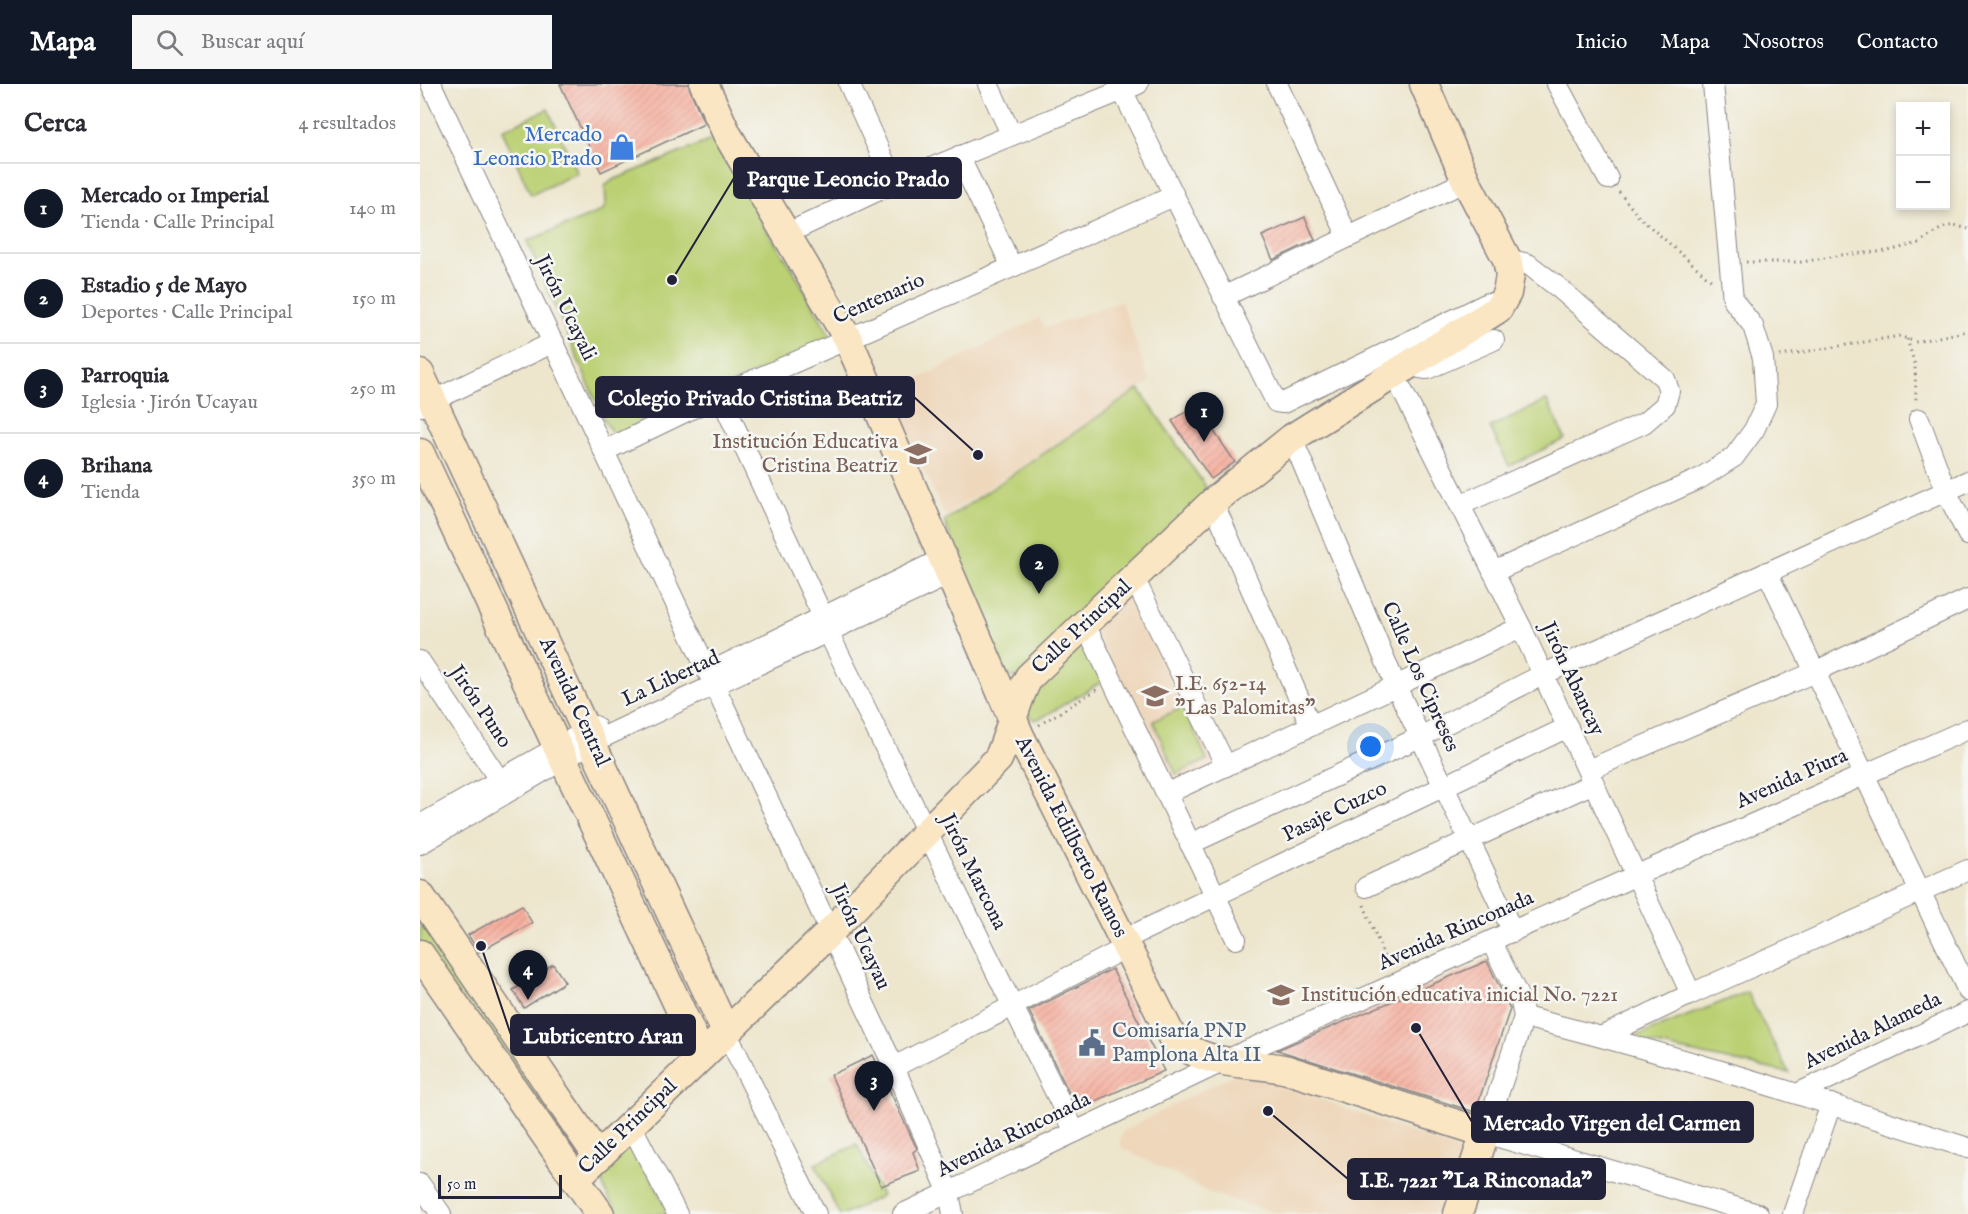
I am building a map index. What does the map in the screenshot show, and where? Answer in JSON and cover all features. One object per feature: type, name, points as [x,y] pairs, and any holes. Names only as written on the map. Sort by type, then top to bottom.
[{"type":"street","name":"Jirón Ucayali","points":[[431,84],[606,450],[710,679]]},
{"type":"street","name":"Avenida Edilberto Ramos","points":[[704,84],[727,134],[848,339],[1016,727],[1173,1039],[1191,1053],[1222,1062],[1262,1064],[1288,1070],[1485,1133],[1758,1214]]},
{"type":"street","points":[[849,84],[894,183]]},
{"type":"street","points":[[988,84],[1011,134]]},
{"type":"street","points":[[1277,84],[1348,237]]},
{"type":"street","points":[[786,234],[894,183],[1126,87],[1174,196],[1272,399],[1282,403],[1484,303],[1489,303],[1498,309],[1507,293],[1510,275],[1508,260],[1466,181],[1424,84]]},
{"type":"street","points":[[1557,84],[1608,179]]},
{"type":"street","points":[[1493,572],[1699,478],[1734,457],[1755,430],[1766,404],[1763,358],[1753,326],[1733,300],[1713,84]]},
{"type":"street","points":[[959,156],[1012,267]]},
{"type":"street","points":[[1223,297],[1466,181]]},
{"type":"street","name":"Centenario","points":[[606,450],[720,395],[1174,196]]},
{"type":"street","points":[[1460,505],[1644,423],[1665,405],[1669,391],[1665,379],[1648,361],[1559,288],[1528,264],[1508,260]]},
{"type":"street","name":"Calle Principal","points":[[575,1179],[831,932],[998,759],[1016,727],[1019,695],[1029,677],[1213,502],[1292,438],[1498,309]]},
{"type":"street","points":[[1404,368],[1428,369],[1494,340]]},
{"type":"street","points":[[426,404],[554,342]]},
{"type":"street","name":"Jirón Abancay","points":[[1404,368],[1460,505],[1544,674],[1691,994]]},
{"type":"street","name":"Avenida Central","points":[[420,374],[426,404],[590,736],[726,1032]]},
{"type":"street","name":"Jirón Marcona","points":[[720,395],[825,625],[1075,1132]]},
{"type":"street","points":[[1919,419],[1946,490],[1968,535]]},
{"type":"street","name":"Calle Los Cipreses","points":[[1292,438],[1396,686],[1513,932]]},
{"type":"street","name":"Avenida Central","points":[[420,453],[702,1056]]},
{"type":"street","points":[[1190,844],[1420,736],[1544,674],[1968,481]]},
{"type":"street","points":[[1213,502],[1311,726]]},
{"type":"street","name":"La Libertad","points":[[420,825],[500,781],[590,736],[947,566]]},
{"type":"street","points":[[1767,572],[1968,991]]},
{"type":"street","points":[[1134,578],[1226,766]]},
{"type":"street","points":[[1366,887],[1470,842],[1591,777],[1968,599]]},
{"type":"street","points":[[1085,624],[1236,939]]},
{"type":"street","points":[[1166,794],[1521,627]]},
{"type":"street","name":"Jirón Puno","points":[[420,661],[500,781]]},
{"type":"street","name":"Jirón Ucayau","points":[[710,679],[894,1067],[949,1193],[953,1214]]},
{"type":"street","name":"Pasaje Cuzco","points":[[894,1067],[1215,896],[1568,727]]},
{"type":"street","name":"Avenida Piura","points":[[1637,875],[1968,729]]},
{"type":"street","name":"La Libertad","points":[[420,844],[560,751]]},
{"type":"street","points":[[1603,1036],[1691,994],[1968,870]]},
{"type":"street","name":"Avenida Rinconada","points":[[903,1214],[1222,1062],[1637,875]]},
{"type":"street","points":[[420,895],[598,1157]]},
{"type":"street","points":[[1458,1214],[1524,1017],[1521,1002],[1491,941]]},
{"type":"street","points":[[420,954],[575,1179],[592,1211]]},
{"type":"street","name":"Avenida Alameda","points":[[1799,1093],[1968,1012]]},
{"type":"street","points":[[1524,1017],[1603,1036],[1799,1093],[1968,1148]]},
{"type":"street","points":[[726,1032],[816,1214]]},
{"type":"street","points":[[1792,1214],[1831,1104]]},
{"type":"street","points":[[631,1125],[677,1214]]},
{"type":"street","points":[[420,1184],[441,1214]]},
{"type":"path","points":[[1608,179],[1640,217],[1733,300]]},
{"type":"path","points":[[1729,255],[1745,262],[1801,262],[1842,255],[1888,252],[1918,243],[1942,228],[1954,225],[1968,229]]},
{"type":"path","points":[[1763,358],[1900,336],[1915,342],[1968,331]]},
{"type":"path","points":[[1907,339],[1915,365],[1919,419]]},
{"type":"path","points":[[1016,727],[1112,681]]},
{"type":"path","points":[[1366,887],[1362,900],[1395,985]]},
{"type":"shaded area","points":[[1121,301],[1150,382],[945,516],[888,394],[1039,318],[1045,328]]},
{"type":"shaded area","name":"I.E. 652-14 \"Las Palomitas\"","points":[[1133,591],[1217,764],[1170,789],[1094,627]]},
{"type":"shaded area","points":[[1242,1070],[1469,1154],[1450,1214],[1279,1214],[1212,1194],[1122,1148],[1119,1141],[1123,1131]]},
{"type":"green space","points":[[548,109],[577,173],[531,195],[502,130]]},
{"type":"green space","points":[[721,136],[765,228],[792,268],[832,339],[623,432],[612,433],[604,420],[527,241],[602,211],[606,204],[605,186],[613,180]]},
{"type":"green space","points":[[1139,389],[1210,493],[1018,677],[1011,677],[1002,668],[944,521]]},
{"type":"green space","points":[[1547,400],[1565,439],[1509,466],[1490,427]]},
{"type":"green space","points":[[1086,640],[1105,680],[1043,717],[1035,720],[1029,716],[1024,696]]},
{"type":"green space","points":[[1184,707],[1207,760],[1176,774],[1153,721]]},
{"type":"green space","points":[[420,908],[583,1152],[576,1154],[420,945]]},
{"type":"green space","points":[[1747,992],[1789,1073],[1629,1039]]},
{"type":"green space","points":[[857,1144],[882,1196],[846,1214],[839,1214],[815,1164]]},
{"type":"green space","points":[[627,1148],[636,1152],[671,1214],[619,1214],[608,1197],[601,1172],[602,1165]]},
{"type":"building","name":"Mercado Leoncio Prado","points":[[560,84],[688,84],[704,124],[601,172]]},
{"type":"building","points":[[1305,217],[1315,240],[1273,260],[1262,236]]},
{"type":"building","points":[[1196,405],[1235,462],[1211,479],[1172,421]]},
{"type":"building","points":[[522,905],[532,923],[479,952],[468,935]]},
{"type":"building","points":[[1487,961],[1510,1009],[1475,1112],[1277,1050]]},
{"type":"building","points":[[553,964],[565,982],[524,1008],[513,990]]},
{"type":"building","name":"Comisaría PNP Pamplona Alta II","points":[[1112,969],[1164,1071],[1077,1109],[1029,1011]]},
{"type":"building","points":[[873,1055],[917,1149],[913,1152],[920,1171],[881,1186],[831,1075]]},
{"type":"place","name":"Mercado Leoncio Prado","points":[[622,147]]},
{"type":"place","name":"Parque Leoncio Prado","points":[[672,280]]},
{"type":"place","name":"Mercado 01 Imperial","points":[[1204,442]]},
{"type":"place","name":"Institución Educativa Cristina Beatriz","points":[[918,454]]},
{"type":"place","name":"Colegio Privado Cristina Beatriz","points":[[978,455]]},
{"type":"place","name":"Estadio 5 de Mayo","points":[[1039,594]]},
{"type":"place","name":"I.E. 652-14 \"Las Palomitas\"","points":[[1155,696]]},
{"type":"place","name":"Lubricentro Aran","points":[[481,946]]},
{"type":"place","name":"Institución educativa inicial No. 7221","points":[[1281,995]]},
{"type":"place","name":"Brihana","points":[[528,1000]]},
{"type":"place","name":"Mercado Virgen del Carmen","points":[[1416,1028]]},
{"type":"place","name":"Comisaría PNP Pamplona Alta II","points":[[1092,1043]]},
{"type":"place","name":"Parroquia","points":[[874,1111]]},
{"type":"place","name":"I.E. 7221 \"La Rinconada\"","points":[[1268,1111]]}]
